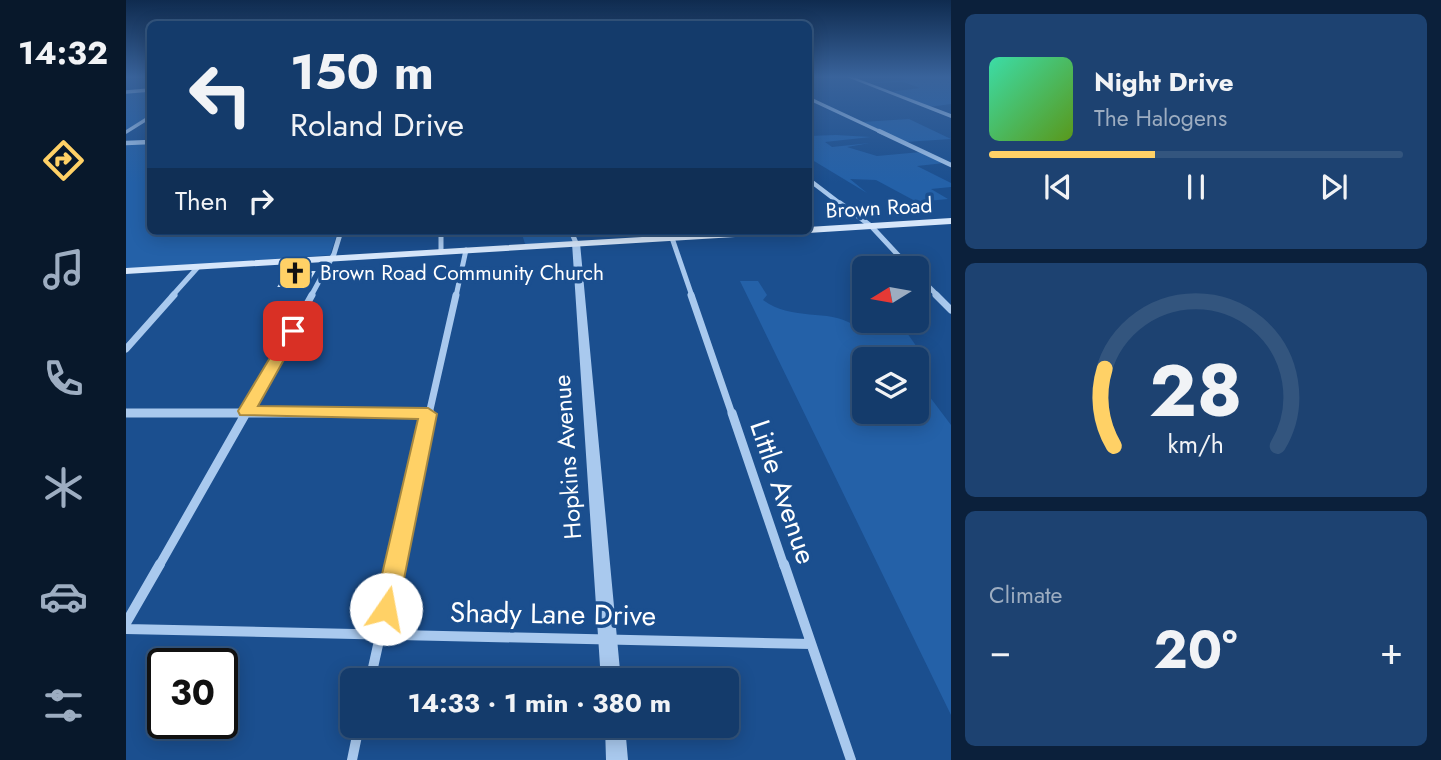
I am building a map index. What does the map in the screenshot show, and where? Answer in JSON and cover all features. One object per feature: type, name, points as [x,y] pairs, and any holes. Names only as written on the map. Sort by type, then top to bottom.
[{"type":"main road","name":"Brown Road","points":[[812,230],[951,221]]},
{"type":"main road","points":[[126,271],[442,252],[574,237],[672,238],[700,235]]},
{"type":"street","points":[[839,112],[951,165]]},
{"type":"street","points":[[126,132],[147,119]]},
{"type":"street","points":[[126,143],[147,142]]},
{"type":"street","points":[[812,182],[871,226],[900,256]]},
{"type":"street","points":[[126,623],[332,258],[340,235]]},
{"type":"street","points":[[441,235],[442,252]]},
{"type":"street","name":"Hopkins Avenue","points":[[574,237],[610,668]]},
{"type":"street","name":"Little Avenue","points":[[672,238],[851,760]]},
{"type":"street","points":[[373,668],[466,250]]},
{"type":"street","points":[[126,349],[198,267]]},
{"type":"street","points":[[929,287],[951,310]]},
{"type":"street","points":[[126,413],[246,411],[428,414]]},
{"type":"street","name":"Shady Lane Drive","points":[[126,629],[811,644]]},
{"type":"street","points":[[352,760],[357,738]]},
{"type":"street","points":[[616,738],[617,760]]},
{"type":"shaded area","points":[[126,112],[147,112],[147,118],[126,130]]},
{"type":"shaded area","points":[[909,119],[951,139],[905,142],[862,122]]},
{"type":"shaded area","points":[[812,136],[871,137],[825,142],[832,147],[870,143],[847,147],[877,156],[921,152],[944,163],[917,166],[951,183],[951,187],[931,189],[948,199],[917,202],[876,180],[850,179],[867,193],[812,160]]},
{"type":"shaded area","points":[[147,143],[147,235],[337,235],[330,255],[126,270],[126,144]]},
{"type":"shaded area","points":[[522,235],[572,235],[575,243],[526,247]]},
{"type":"shaded area","points":[[740,281],[758,281],[767,295],[763,300],[774,307],[844,320],[852,324],[852,333],[907,333],[917,347],[852,347],[852,424],[929,424],[929,396],[951,425],[951,715]]},
{"type":"building","name":"Brown Road Community Church","points":[[303,272],[314,272],[306,286],[279,286],[284,278],[300,278]]},
{"type":"place","name":"Brown Road Community Church","points":[[295,273]]},
{"type":"route","points":[[293,331],[246,411],[428,414],[386,609]]}]
